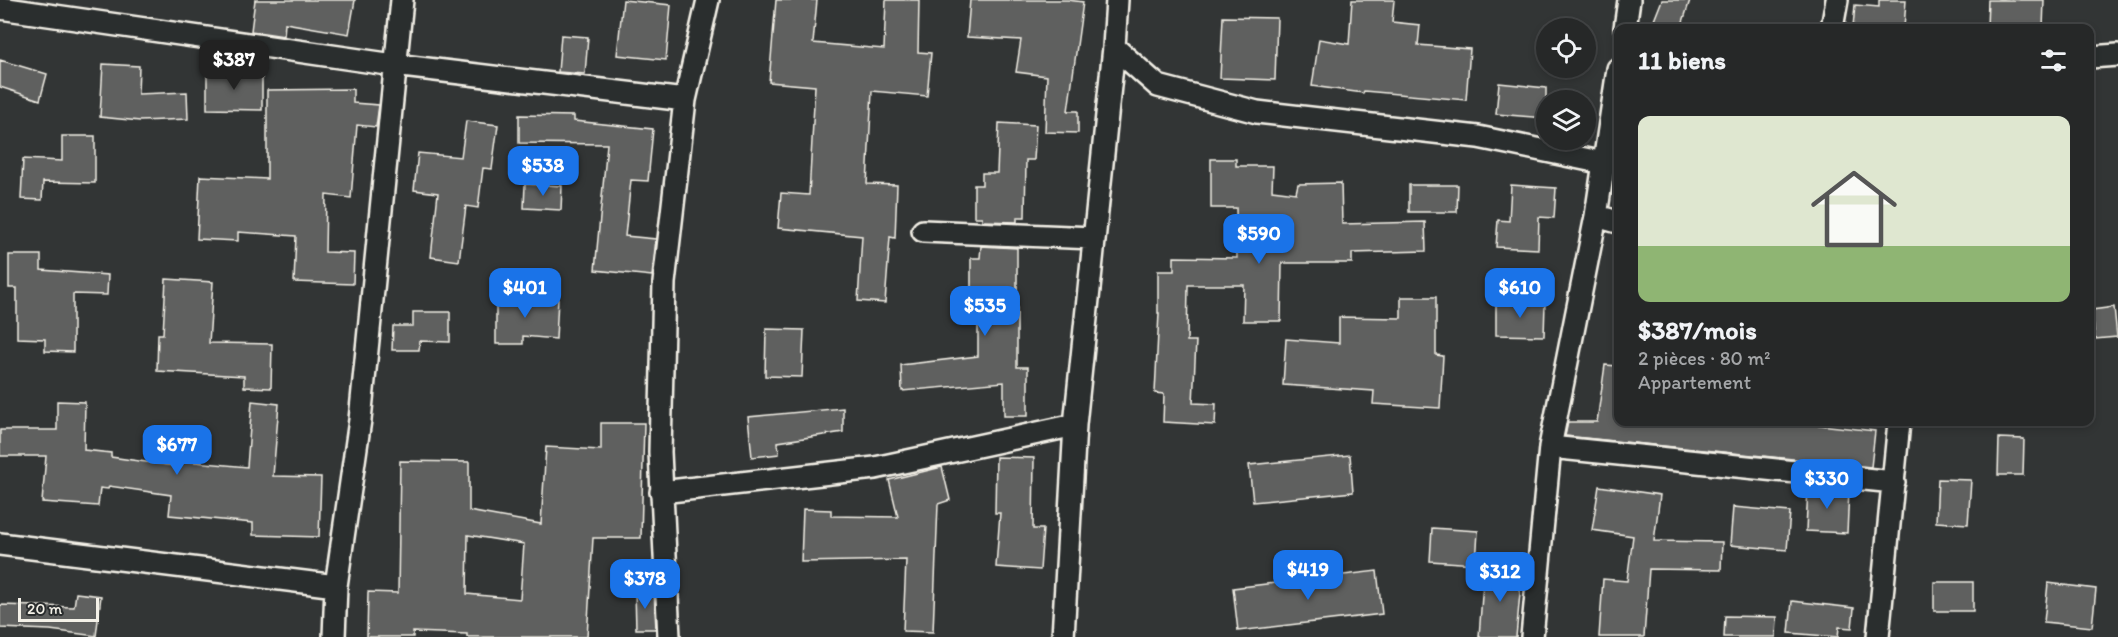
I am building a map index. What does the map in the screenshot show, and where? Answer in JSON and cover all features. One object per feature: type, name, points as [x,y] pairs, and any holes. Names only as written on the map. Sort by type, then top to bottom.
[{"type":"street","points":[[334,637],[336,586],[360,420],[402,0]]},
{"type":"street","points":[[669,637],[661,492],[664,284],[685,100],[708,0]]},
{"type":"street","points":[[1063,637],[1075,425],[1117,0]]},
{"type":"street","points":[[1626,24],[1629,0]]},
{"type":"street","points":[[1833,24],[1837,0]]},
{"type":"street","points":[[0,8],[394,65],[685,100]]},
{"type":"street","points":[[1114,47],[1158,86],[1257,112],[1478,137],[1604,163]]},
{"type":"street","points":[[2094,57],[2118,55]]},
{"type":"street","points":[[1532,637],[1550,447],[1596,216],[1614,96]]},
{"type":"street","points":[[1596,216],[1614,221]]},
{"type":"street","points":[[923,231],[1094,238]]},
{"type":"street","points":[[661,492],[875,468],[1075,425]]},
{"type":"street","points":[[1878,637],[1899,426]]},
{"type":"street","points":[[1550,447],[1894,482]]},
{"type":"street","points":[[0,544],[336,586]]},
{"type":"building","points":[[255,0],[355,0],[349,34],[285,23],[284,36],[251,31]]},
{"type":"building","points":[[623,0],[671,5],[666,60],[617,55]]},
{"type":"building","points":[[776,0],[817,0],[813,43],[884,49],[886,0],[919,0],[918,52],[931,53],[927,96],[872,91],[867,184],[897,185],[895,238],[890,237],[885,303],[858,301],[862,236],[778,228],[781,193],[809,195],[815,86],[769,82]]},
{"type":"building","points":[[970,0],[1083,2],[1068,111],[1078,111],[1078,133],[1045,132],[1047,76],[1016,72],[1021,40],[967,37]]},
{"type":"building","points":[[1352,0],[1394,0],[1392,22],[1420,25],[1418,45],[1470,49],[1466,100],[1364,91],[1363,93],[1312,86],[1319,39],[1349,44]]},
{"type":"building","points":[[1662,0],[1690,0],[1682,24],[1653,24]]},
{"type":"building","points":[[1879,0],[1906,0],[1904,24],[1853,24],[1855,5],[1879,7]]},
{"type":"building","points":[[1988,0],[2044,0],[2043,24],[1987,24]]},
{"type":"building","points":[[1223,17],[1277,18],[1275,80],[1220,78]]},
{"type":"building","points":[[561,35],[588,37],[585,74],[558,72]]},
{"type":"building","points":[[0,60],[47,74],[40,100],[0,87]]},
{"type":"building","points":[[103,64],[139,66],[138,94],[187,92],[188,119],[140,121],[100,117]]},
{"type":"building","points":[[207,73],[262,74],[262,110],[207,109]]},
{"type":"building","points":[[1499,83],[1546,88],[1546,90],[1536,90],[1536,117],[1496,114]]},
{"type":"building","points":[[353,89],[353,103],[379,105],[376,127],[357,125],[351,198],[326,195],[325,252],[354,253],[353,284],[294,282],[296,236],[238,232],[238,241],[197,239],[200,176],[267,179],[267,90]]},
{"type":"building","points":[[519,115],[574,116],[574,121],[653,129],[648,181],[631,180],[625,236],[656,239],[652,276],[595,270],[607,144],[519,143]]},
{"type":"building","points":[[466,121],[498,125],[492,169],[483,168],[478,208],[466,206],[459,261],[431,257],[438,193],[414,190],[418,153],[461,157]]},
{"type":"building","points":[[999,123],[1036,125],[1034,160],[1026,160],[1025,217],[1017,217],[1017,222],[982,221],[982,217],[974,217],[974,185],[982,185],[982,173],[997,173]]},
{"type":"building","points":[[62,136],[95,136],[95,183],[43,182],[42,200],[21,199],[23,159],[62,161]]},
{"type":"building","points":[[1211,159],[1236,159],[1236,166],[1273,166],[1272,190],[1296,193],[1298,184],[1341,183],[1342,224],[1425,222],[1426,251],[1352,253],[1352,263],[1282,263],[1281,321],[1243,321],[1244,285],[1188,285],[1187,341],[1196,341],[1193,403],[1216,404],[1215,425],[1163,422],[1164,394],[1155,393],[1159,313],[1158,271],[1174,271],[1174,257],[1237,258],[1236,208],[1211,208]]},
{"type":"building","points":[[525,184],[562,186],[561,210],[524,208]]},
{"type":"building","points":[[1409,185],[1458,185],[1457,212],[1409,212]]},
{"type":"building","points":[[1511,185],[1556,188],[1554,218],[1539,217],[1538,249],[1496,247],[1498,220],[1509,221]]},
{"type":"building","points":[[981,246],[1017,248],[1017,367],[1028,367],[1028,416],[1004,416],[1004,382],[902,391],[901,365],[978,356],[978,310],[971,310],[971,258],[980,258]]},
{"type":"building","points":[[9,255],[41,255],[41,270],[108,275],[107,295],[73,294],[73,352],[45,351],[45,339],[17,338],[17,288],[9,288]]},
{"type":"building","points":[[166,279],[213,282],[209,343],[272,344],[271,388],[244,387],[244,376],[157,371],[158,334],[163,334]]},
{"type":"building","points":[[1401,297],[1436,297],[1436,355],[1443,356],[1440,408],[1373,404],[1374,391],[1283,385],[1286,339],[1339,343],[1339,317],[1401,318]]},
{"type":"building","points":[[496,298],[558,298],[556,339],[523,336],[523,344],[496,344]]},
{"type":"building","points":[[1496,302],[1545,303],[1544,336],[1496,335]]},
{"type":"building","points":[[2114,307],[2117,337],[2095,339],[2094,310]]},
{"type":"building","points":[[413,312],[450,312],[450,342],[420,341],[419,350],[392,350],[393,326],[413,326]]},
{"type":"building","points":[[766,329],[804,330],[802,377],[765,376]]},
{"type":"building","points":[[1605,365],[1614,366],[1614,426],[1829,426],[1875,431],[1871,467],[1565,436],[1568,422],[1597,422]]},
{"type":"building","points":[[57,401],[85,402],[84,450],[111,453],[111,457],[174,466],[174,460],[247,467],[252,401],[279,404],[273,476],[321,477],[319,537],[253,535],[253,523],[169,515],[171,495],[109,486],[108,489],[100,488],[98,506],[42,502],[46,456],[0,456],[0,430],[57,430]]},
{"type":"building","points":[[843,408],[843,432],[778,442],[779,454],[752,457],[748,417]]},
{"type":"building","points":[[601,423],[644,423],[641,538],[593,538],[587,637],[467,637],[467,634],[413,632],[413,637],[367,637],[368,592],[398,593],[400,461],[469,462],[469,511],[541,524],[546,447],[601,450]],"holes":[[[468,535],[524,544],[520,599],[467,594]]]},
{"type":"building","points":[[1999,438],[2024,439],[2023,475],[1998,475]]},
{"type":"building","points":[[1350,455],[1353,492],[1253,502],[1249,465]]},
{"type":"building","points":[[996,457],[1034,458],[1033,529],[1043,529],[1040,570],[996,567],[1000,513],[995,513]]},
{"type":"building","points":[[942,467],[950,500],[938,504],[933,632],[903,631],[906,560],[801,562],[803,509],[831,510],[831,516],[898,517],[889,480]]},
{"type":"building","points":[[1938,479],[1971,480],[1968,524],[1936,522]]},
{"type":"building","points":[[1599,486],[1660,495],[1654,541],[1722,542],[1721,570],[1649,569],[1644,637],[1599,637],[1603,579],[1627,581],[1633,536],[1592,530]]},
{"type":"building","points":[[1808,486],[1849,490],[1847,533],[1806,531]]},
{"type":"building","points":[[1733,507],[1790,512],[1787,550],[1730,545]]},
{"type":"building","points":[[1432,528],[1478,531],[1476,564],[1430,561]]},
{"type":"building","points":[[1484,568],[1522,571],[1516,637],[1479,637]]},
{"type":"building","points":[[1377,571],[1382,614],[1238,631],[1233,588]]},
{"type":"building","points":[[1934,582],[1973,582],[1973,611],[1934,611]]},
{"type":"building","points":[[2048,583],[2096,589],[2092,627],[2044,622]]},
{"type":"building","points":[[635,591],[654,591],[656,629],[636,629]]},
{"type":"building","points":[[76,593],[101,596],[96,636],[50,630],[0,628],[0,605],[74,607]]},
{"type":"building","points":[[1792,601],[1854,608],[1852,628],[1839,627],[1838,637],[1789,633]]},
{"type":"building","points":[[1725,616],[1777,617],[1776,637],[1724,637]]}]
